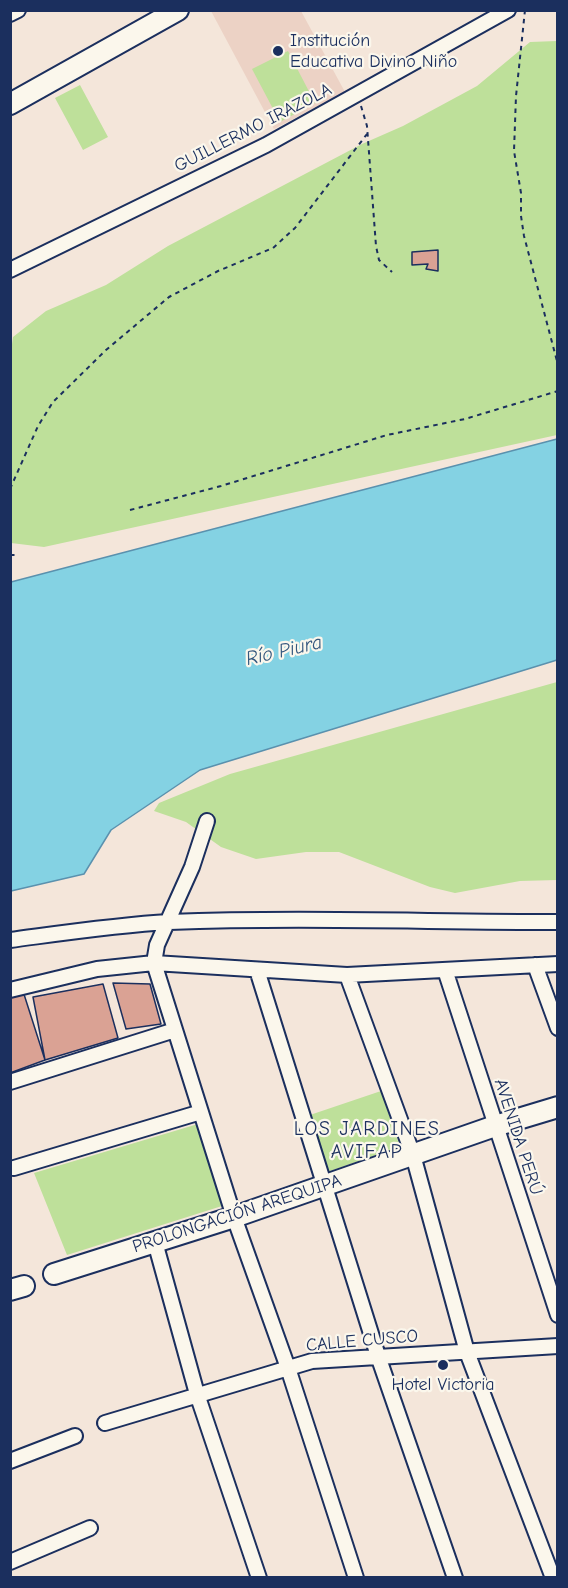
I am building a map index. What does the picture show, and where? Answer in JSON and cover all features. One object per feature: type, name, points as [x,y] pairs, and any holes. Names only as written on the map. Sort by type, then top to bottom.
[{"type":"street","points":[[10,14],[18,10]]},
{"type":"street","points":[[10,104],[178,10]]},
{"type":"street","name":"GUILLERMO IRAZOLA","points":[[10,270],[266,145],[508,10]]},
{"type":"street","points":[[207,821],[192,867],[158,945],[154,963],[234,1217],[288,1368],[356,1578]]},
{"type":"street","points":[[10,940],[101,927],[168,922],[301,918],[558,922]]},
{"type":"street","points":[[10,990],[97,969],[154,963],[347,975],[558,964]]},
{"type":"street","points":[[535,965],[558,1028]]},
{"type":"street","points":[[257,970],[378,1356],[455,1578]]},
{"type":"street","name":"AVENIDA PERÚ","points":[[445,970],[558,1316]]},
{"type":"street","points":[[347,975],[413,1155],[467,1352],[553,1578]]},
{"type":"street","points":[[10,1082],[175,1030]]},
{"type":"street","name":"PROLONGACIÓN AREQUIPA","points":[[54,1274],[234,1217],[495,1126],[558,1107]]},
{"type":"street","points":[[14,1168],[201,1112]]},
{"type":"street","points":[[155,1242],[197,1394],[259,1578]]},
{"type":"street","name":"CALLE CUSCO","points":[[105,1423],[312,1361],[558,1346]]},
{"type":"street","points":[[10,1461],[75,1436]]},
{"type":"street","points":[[10,1562],[90,1528]]},
{"type":"path","points":[[525,10],[516,96],[514,151],[524,236],[558,365]]},
{"type":"path","points":[[357,94],[365,116],[376,246],[379,260],[392,272]]},
{"type":"path","points":[[10,489],[38,426],[64,389],[106,350],[170,297],[218,271],[273,248],[282,241],[296,228],[367,134]]},
{"type":"path","points":[[130,510],[221,486],[387,435],[465,419],[558,391]]},
{"type":"path","points":[[10,555],[19,555]]},
{"type":"shaded area","name":"Institución Educativa Divino Niño","points":[[211,11],[301,11],[345,92],[274,129]]},
{"type":"green space","points":[[557,41],[557,435],[44,547],[11,543],[10,358],[13,337],[46,311],[106,285],[168,246],[477,86],[530,42]]},
{"type":"green space","points":[[288,51],[315,103],[280,122],[252,69]]},
{"type":"green space","points":[[80,85],[108,137],[83,150],[55,98]]},
{"type":"green space","points":[[557,682],[557,880],[520,881],[455,893],[430,887],[339,852],[306,852],[256,859],[221,847],[186,822],[154,811],[159,803],[230,774]]},
{"type":"green space","points":[[381,1091],[400,1147],[327,1172],[307,1116]]},
{"type":"green space","points":[[198,1124],[222,1206],[67,1255],[34,1173]]},
{"type":"water","name":"Río Piura","points":[[557,439],[557,660],[200,770],[111,830],[84,874],[11,891],[11,582]]},
{"type":"building","points":[[438,250],[438,271],[426,269],[428,264],[412,265],[412,252]]},
{"type":"building","points":[[113,983],[150,984],[161,1024],[126,1029]]},
{"type":"building","points":[[103,984],[118,1038],[45,1060],[33,997]]},
{"type":"building","points":[[22,988],[45,1060],[10,1073],[10,994]]},
{"type":"place","name":"Institución Educativa Divino Niño","points":[[278,51]]},
{"type":"place","name":"Hotel Victoria","points":[[443,1365]]},
{"type":"district","name":"LOS JARDINES AVIFAP","points":[[367,1140]]}]
